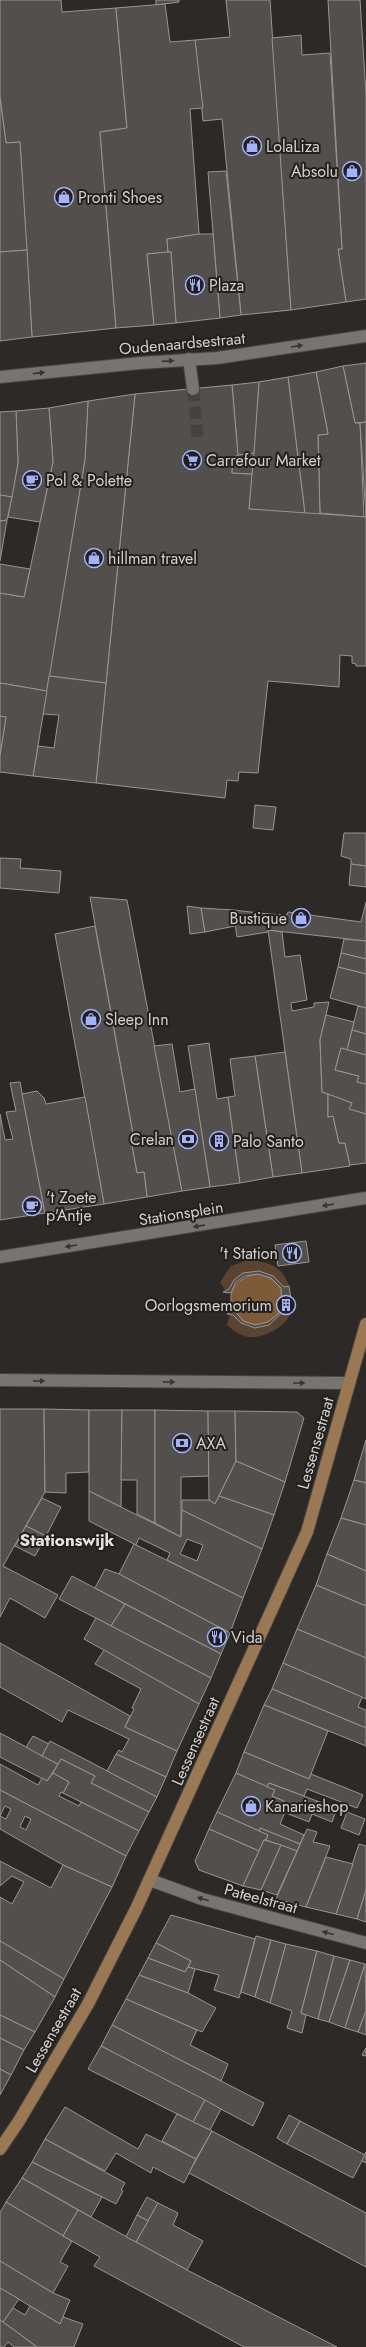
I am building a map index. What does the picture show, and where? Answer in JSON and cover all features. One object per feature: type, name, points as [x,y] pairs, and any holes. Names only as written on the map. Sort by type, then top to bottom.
[{"type":"main road","name":"Lessensestraat","points":[[0,2149],[19,2122],[88,2004],[150,1880],[307,1532],[366,1324]]},
{"type":"street","name":"Oudenaardsestraat","points":[[0,377],[189,359],[217,358],[366,336]]},
{"type":"street","points":[[189,359],[193,389]]},
{"type":"street","name":"Stationsplein","points":[[0,1257],[366,1198]]},
{"type":"street","points":[[0,1380],[349,1383]]},
{"type":"street","name":"Pateelstraat","points":[[150,1880],[202,1899],[366,1944]]},
{"type":"shaded area","points":[[248,1260],[274,1266],[283,1273],[289,1286],[284,1287],[270,1276],[255,1272],[241,1276],[229,1289],[225,1290],[220,1282],[231,1266]]},
{"type":"shaded area","points":[[258,1274],[271,1279],[279,1286],[282,1296],[282,1311],[267,1322],[255,1324],[245,1322],[237,1315],[232,1306],[231,1296],[234,1287],[243,1279]]},
{"type":"shaded area","points":[[284,1311],[290,1312],[289,1317],[285,1322],[275,1330],[256,1337],[241,1335],[227,1325],[230,1315],[233,1315],[240,1322],[253,1327],[259,1327],[272,1321]]},
{"type":"building","name":"Pronti Shoes","points":[[0,0],[61,0],[62,12],[116,8],[127,128],[100,132],[116,328],[32,337],[20,142],[6,143],[0,97]]},
{"type":"building","points":[[156,0],[179,0],[179,2],[156,5]]},
{"type":"building","name":"LolaLiza","points":[[226,0],[270,0],[291,310],[241,315],[222,119],[203,121],[195,40],[230,37]]},
{"type":"building","name":"Absolu","points":[[328,0],[360,0],[366,94],[366,299],[346,302],[338,249],[342,249]]},
{"type":"building","points":[[165,4],[170,42],[195,40],[203,108],[190,109],[199,234],[167,239],[168,252],[147,254],[154,325],[116,328],[100,132],[127,128],[116,8]]},
{"type":"building","points":[[301,35],[302,55],[330,53],[342,249],[338,249],[346,302],[291,310],[272,38]]},
{"type":"building","points":[[0,97],[6,143],[20,142],[27,250],[0,252]]},
{"type":"building","points":[[226,171],[241,315],[220,318],[208,172]]},
{"type":"building","name":"Plaza","points":[[199,234],[213,234],[220,318],[176,323],[171,252],[168,252],[167,239]]},
{"type":"building","points":[[27,250],[32,337],[0,341],[0,252]]},
{"type":"building","points":[[171,252],[176,323],[154,325],[147,254]]},
{"type":"building","points":[[366,363],[366,422],[355,423],[343,366]]},
{"type":"building","points":[[343,366],[355,423],[360,423],[364,517],[320,513],[318,435],[328,434],[316,372]]},
{"type":"building","points":[[316,372],[328,434],[318,435],[320,515],[305,514],[288,377]]},
{"type":"building","points":[[288,377],[305,514],[249,509],[259,382]]},
{"type":"building","points":[[259,382],[254,453],[238,455],[232,385]]},
{"type":"building","points":[[232,385],[238,455],[233,458],[232,473],[252,474],[249,509],[366,517],[366,666],[356,666],[356,664],[352,663],[352,656],[340,655],[339,687],[268,681],[258,773],[239,772],[238,781],[227,780],[225,798],[96,783],[135,394]]},
{"type":"building","name":"hillman travel","points":[[135,394],[106,683],[49,676],[85,459],[88,401]]},
{"type":"building","points":[[88,401],[85,459],[47,691],[0,683],[0,593],[24,597],[53,462],[49,408]]},
{"type":"building","name":"Pol & Polette","points":[[49,408],[53,462],[40,522],[8,517],[18,463],[16,411]]},
{"type":"building","points":[[16,411],[18,463],[12,497],[0,495],[0,412]]},
{"type":"building","points":[[366,422],[366,517],[360,423]]},
{"type":"building","points":[[254,453],[252,474],[232,473],[233,458],[238,455]]},
{"type":"building","points":[[0,495],[12,497],[7,520],[0,521]]},
{"type":"building","points":[[7,520],[0,561],[0,521]]},
{"type":"building","points":[[0,564],[30,569],[24,597],[0,593]]},
{"type":"building","points":[[49,676],[106,683],[96,783],[33,776],[38,746],[54,748],[59,715],[43,714]]},
{"type":"building","points":[[0,683],[47,691],[33,776],[0,772],[0,755],[6,717],[0,716]]},
{"type":"building","points":[[0,716],[6,717],[0,755]]},
{"type":"building","points":[[255,805],[276,807],[273,830],[253,828]]},
{"type":"building","points":[[344,833],[366,833],[366,866],[351,864],[351,859],[341,856]]},
{"type":"building","points":[[0,858],[21,859],[20,868],[61,871],[59,893],[0,888]]},
{"type":"building","points":[[351,864],[366,866],[366,887],[349,885]]},
{"type":"building","points":[[90,897],[127,900],[182,1191],[147,1197],[144,1172],[137,1173],[132,1146],[135,1145]]},
{"type":"building","name":"Bustique","points":[[366,902],[366,941],[268,930],[269,914],[287,915],[288,912],[361,922]]},
{"type":"building","points":[[187,906],[201,908],[205,932],[190,934]]},
{"type":"building","points":[[201,908],[233,910],[235,926],[205,932]]},
{"type":"building","points":[[233,910],[269,914],[268,932],[237,937]]},
{"type":"building","name":"Sleep Inn","points":[[95,926],[135,1145],[132,1146],[137,1173],[144,1172],[147,1197],[104,1204],[55,934]]},
{"type":"building","points":[[268,930],[282,932],[285,957],[300,955],[307,1000],[291,1003],[292,1011],[314,1007],[314,1003],[329,1002],[320,1040],[322,1092],[328,1094],[328,1117],[333,1116],[339,1143],[345,1143],[350,1166],[302,1173]]},
{"type":"building","points":[[344,939],[366,941],[366,959],[341,953]]},
{"type":"building","points":[[341,953],[366,959],[366,974],[338,967]]},
{"type":"building","points":[[338,967],[366,974],[366,1008],[330,998]]},
{"type":"building","points":[[358,1006],[366,1008],[366,1034],[352,1030]]},
{"type":"building","points":[[326,1015],[354,1022],[347,1050],[341,1048],[335,1070],[359,1076],[357,1082],[366,1084],[366,1114],[349,1109],[352,1103],[322,1092],[320,1040]]},
{"type":"building","points":[[352,1030],[366,1034],[366,1055],[347,1050]]},
{"type":"building","name":"Palo Santo","points":[[209,1043],[217,1099],[228,1097],[240,1183],[210,1187],[188,1046]]},
{"type":"building","name":"Crelan","points":[[172,1044],[180,1092],[195,1089],[210,1187],[182,1191],[154,1046]]},
{"type":"building","points":[[341,1048],[366,1055],[366,1084],[357,1082],[359,1076],[335,1070]]},
{"type":"building","points":[[285,1052],[302,1173],[273,1177],[255,1056]]},
{"type":"building","points":[[255,1056],[273,1177],[240,1183],[228,1097],[235,1096],[230,1059]]},
{"type":"building","points":[[20,1082],[45,1213],[0,1220],[0,1114],[5,1140],[13,1139],[6,1112],[16,1111],[10,1083]]},
{"type":"building","points":[[37,1091],[44,1098],[46,1104],[85,1097],[104,1204],[45,1213],[22,1094]]},
{"type":"building","points":[[328,1094],[352,1103],[349,1109],[366,1114],[366,1163],[350,1165],[345,1143],[339,1143],[333,1116],[328,1117]]},
{"type":"building","name":"'t Station","points":[[306,1241],[309,1262],[278,1266],[275,1245]]},
{"type":"building","name":"Oorlogsmemorium","points":[[259,1271],[273,1276],[284,1287],[289,1286],[291,1299],[290,1312],[284,1311],[269,1325],[255,1328],[241,1323],[233,1315],[227,1314],[234,1310],[243,1321],[255,1325],[268,1322],[282,1311],[281,1288],[271,1278],[258,1274],[245,1276],[236,1282],[231,1293],[223,1292],[229,1289],[234,1280],[243,1273]]},
{"type":"building","points":[[0,1409],[44,1409],[45,1492],[3,1566],[58,1595],[45,1618],[10,1598],[0,1617]]},
{"type":"building","points":[[44,1409],[89,1410],[89,1472],[66,1473],[66,1493],[45,1492]]},
{"type":"building","points":[[89,1410],[122,1410],[121,1507],[89,1491]]},
{"type":"building","points":[[122,1410],[155,1410],[155,1523],[137,1514],[137,1480],[121,1480]]},
{"type":"building","name":"AXA","points":[[155,1410],[208,1411],[209,1476],[181,1477],[181,1537],[155,1523]]},
{"type":"building","points":[[208,1411],[235,1411],[236,1461],[215,1504],[209,1500]]},
{"type":"building","points":[[235,1411],[297,1412],[304,1418],[285,1482],[236,1461]]},
{"type":"building","points":[[366,1440],[366,1483],[354,1480]]},
{"type":"building","points":[[236,1461],[285,1482],[274,1515],[219,1496]]},
{"type":"building","points":[[354,1480],[366,1483],[366,1525],[341,1518]]},
{"type":"building","points":[[89,1491],[181,1537],[182,1510],[262,1549],[243,1598],[167,1560],[170,1553],[139,1538],[136,1545],[89,1521]],"holes":[[[187,1539],[203,1545],[197,1561],[180,1554]]]},
{"type":"building","points":[[219,1496],[274,1515],[262,1549],[182,1510],[182,1500],[209,1500],[215,1504]]},
{"type":"building","points":[[42,1498],[61,1507],[46,1536],[26,1526]]},
{"type":"building","points":[[341,1518],[366,1525],[366,1571],[327,1554]]},
{"type":"building","points":[[26,1526],[46,1536],[35,1556],[15,1546]]},
{"type":"building","points":[[134,1544],[243,1598],[230,1633],[119,1574]]},
{"type":"building","points":[[327,1554],[366,1571],[366,1606],[316,1585]]},
{"type":"building","points":[[105,1569],[119,1574],[230,1633],[221,1654],[95,1588]]},
{"type":"building","points":[[72,1576],[125,1604],[111,1626],[59,1599]]},
{"type":"building","points":[[316,1585],[366,1606],[366,1658],[297,1629]]},
{"type":"building","points":[[125,1604],[221,1654],[211,1678],[111,1626]]},
{"type":"building","points":[[96,1618],[211,1678],[199,1704],[84,1639]]},
{"type":"building","points":[[297,1629],[366,1658],[366,1699],[283,1663]]},
{"type":"building","points":[[0,1643],[130,1716],[125,1727],[177,1751],[166,1777],[116,1754],[119,1750],[122,1752],[129,1739],[68,1710],[62,1722],[0,1687]]},
{"type":"building","points":[[104,1650],[199,1704],[177,1751],[125,1727],[134,1709],[132,1708],[141,1689],[95,1664]]},
{"type":"building","points":[[283,1663],[362,1697],[358,1707],[366,1710],[366,1728],[272,1689]]},
{"type":"building","points":[[272,1689],[366,1728],[366,1746],[264,1705]]},
{"type":"building","points":[[264,1705],[328,1731],[309,1779],[244,1752]]},
{"type":"building","points":[[0,1733],[58,1764],[47,1781],[0,1757]]},
{"type":"building","points":[[33,1736],[49,1744],[42,1756],[26,1747]]},
{"type":"building","points":[[50,1741],[157,1797],[149,1812],[91,1783],[95,1776],[61,1759],[58,1764],[42,1756]]},
{"type":"building","points":[[244,1752],[309,1779],[311,1774],[363,1795],[357,1808],[307,1789],[304,1796],[269,1783],[267,1787],[236,1773]]},
{"type":"building","points":[[116,1754],[166,1777],[157,1797],[107,1771]]},
{"type":"building","points":[[61,1759],[95,1776],[91,1783],[149,1812],[139,1831],[63,1793],[69,1782],[53,1773]]},
{"type":"building","points":[[0,1764],[38,1785],[42,1778],[47,1781],[53,1773],[69,1782],[63,1793],[61,1792],[59,1796],[79,1806],[81,1802],[139,1831],[126,1856],[0,1790]]},
{"type":"building","name":"Kanarieshop","points":[[236,1773],[275,1790],[272,1796],[284,1801],[281,1811],[285,1812],[280,1824],[304,1835],[300,1844],[260,1828],[259,1831],[217,1812]]},
{"type":"building","points":[[269,1783],[317,1801],[309,1822],[281,1811],[284,1801],[272,1796],[275,1790],[267,1787]]},
{"type":"building","points":[[0,1790],[126,1856],[112,1887],[63,1865],[0,1829]],"holes":[[[5,1806],[11,1809],[6,1819],[0,1816]],[[25,1816],[31,1819],[26,1830],[20,1827]]]},
{"type":"building","points":[[317,1801],[337,1808],[332,1822],[312,1814]]},
{"type":"building","points":[[217,1812],[268,1835],[259,1851],[209,1829]]},
{"type":"building","points":[[347,1812],[365,1819],[359,1835],[341,1828]]},
{"type":"building","points":[[260,1828],[300,1844],[297,1851],[266,1840],[268,1835],[259,1831]]},
{"type":"building","points":[[209,1829],[259,1851],[243,1886],[199,1870],[195,1861]]},
{"type":"building","points":[[307,1829],[317,1832],[313,1842],[330,1846],[306,1907],[276,1899]]},
{"type":"building","points":[[264,1840],[281,1845],[261,1890],[243,1886]]},
{"type":"building","points":[[359,1844],[366,1846],[366,1890],[357,1919],[336,1914]]},
{"type":"building","points":[[281,1845],[297,1851],[277,1895],[261,1890]]},
{"type":"building","points":[[326,1857],[353,1864],[336,1914],[306,1907]]},
{"type":"building","points":[[0,1861],[51,1888],[63,1865],[112,1887],[64,1979],[0,1941],[0,1897],[12,1904],[24,1882],[12,1876],[0,1886]]},
{"type":"building","points":[[366,1890],[366,1922],[357,1919]]},
{"type":"building","points":[[171,1915],[255,1939],[239,1998],[214,1990],[219,1975],[188,1967],[191,1961],[156,1943]]},
{"type":"building","points":[[256,1936],[271,1940],[255,1997],[241,1992]]},
{"type":"building","points":[[271,1940],[286,1944],[270,2003],[255,1997]]},
{"type":"building","points":[[0,1941],[64,1979],[55,1997],[0,1960]]},
{"type":"building","points":[[156,1943],[191,1961],[185,1972],[148,1958]]},
{"type":"building","points":[[286,1944],[317,1951],[301,2013],[306,2015],[302,2033],[287,2028],[292,2011],[270,2003]]},
{"type":"building","points":[[317,1951],[334,1956],[318,2019],[301,2013]]},
{"type":"building","points":[[334,1956],[350,1960],[329,2022],[318,2019]]},
{"type":"building","points":[[148,1958],[185,1972],[188,1967],[195,1969],[188,1993],[139,1975]]},
{"type":"building","points":[[0,1960],[55,1997],[35,2032],[0,2015]]},
{"type":"building","points":[[350,1960],[365,1964],[345,2028],[329,2022]]},
{"type":"building","points":[[365,1964],[366,2011],[358,2032],[345,2028]]},
{"type":"building","points":[[139,1975],[188,1993],[216,2008],[202,2032],[126,1999]]},
{"type":"building","points":[[126,1999],[197,2030],[190,2045],[228,2064],[221,2081],[112,2025]]},
{"type":"building","points":[[366,2011],[366,2035],[358,2032]]},
{"type":"building","points":[[0,2015],[35,2032],[24,2050],[0,2038]]},
{"type":"building","points":[[112,2025],[264,2103],[253,2126],[101,2046]]},
{"type":"building","points":[[0,2038],[24,2050],[11,2075],[0,2069]]},
{"type":"building","points":[[101,2046],[205,2100],[193,2122],[88,2069]]},
{"type":"building","points":[[366,2048],[366,2056],[362,2055]]},
{"type":"building","points":[[0,2069],[11,2075],[0,2095]]},
{"type":"building","points":[[205,2100],[221,2109],[210,2130],[193,2122]]},
{"type":"building","points":[[65,2107],[138,2149],[146,2134],[196,2159],[184,2183],[153,2167],[151,2173],[116,2153],[105,2171],[45,2139]]},
{"type":"building","points":[[177,2114],[212,2131],[196,2159],[162,2141]]},
{"type":"building","points":[[289,2115],[300,2121],[287,2144],[277,2138]]},
{"type":"building","points":[[300,2121],[365,2155],[353,2178],[287,2144]]},
{"type":"building","points":[[212,2131],[366,2213],[366,2267],[189,2173]]},
{"type":"building","points":[[45,2139],[125,2183],[121,2190],[123,2191],[116,2204],[32,2162]]},
{"type":"building","points":[[366,2152],[366,2163],[362,2161]]},
{"type":"building","points":[[32,2162],[102,2197],[91,2217],[22,2178]]},
{"type":"building","points":[[22,2178],[78,2210],[63,2236],[6,2202]]},
{"type":"building","points":[[147,2197],[158,2203],[148,2221],[137,2215]]},
{"type":"building","points":[[6,2202],[72,2241],[60,2262],[68,2266],[53,2293],[0,2261],[0,2213]]},
{"type":"building","points":[[158,2203],[178,2213],[173,2225],[203,2241],[187,2270],[136,2242]]},
{"type":"building","points":[[78,2210],[187,2270],[337,2347],[244,2347],[94,2266],[100,2257],[63,2236]]},
{"type":"building","points":[[137,2215],[148,2221],[136,2242],[126,2237]]},
{"type":"building","points":[[0,2261],[53,2293],[70,2300],[60,2324],[0,2288]]},
{"type":"building","points":[[0,2288],[19,2299],[3,2322],[0,2320]]},
{"type":"building","points":[[30,2306],[60,2324],[63,2317],[83,2324],[74,2347],[37,2347],[3,2322],[13,2308],[25,2315]]},
{"type":"building","points":[[0,2320],[37,2347],[14,2347],[8,2342],[4,2347],[0,2347]]},
{"type":"tunnel","points":[[193,389],[198,442]]},
{"type":"place","name":"LolaLiza","points":[[252,146]]},
{"type":"place","name":"Absolu","points":[[352,171]]},
{"type":"place","name":"Pronti Shoes","points":[[64,197]]},
{"type":"place","name":"Plaza","points":[[195,285]]},
{"type":"place","name":"Carrefour Market","points":[[192,460]]},
{"type":"place","name":"Pol & Polette","points":[[32,480]]},
{"type":"place","name":"hillman travel","points":[[94,558]]},
{"type":"place","name":"Bustique","points":[[301,918]]},
{"type":"place","name":"Sleep Inn","points":[[91,1019]]},
{"type":"place","name":"Crelan","points":[[188,1139]]},
{"type":"place","name":"Palo Santo","points":[[219,1141]]},
{"type":"place","name":"'t Zoete p'Antje","points":[[32,1206]]},
{"type":"place","name":"'t Station","points":[[292,1253]]},
{"type":"place","name":"Oorlogsmemorium","points":[[286,1305]]},
{"type":"place","name":"AXA","points":[[182,1443]]},
{"type":"place","name":"Vida","points":[[217,1637]]},
{"type":"place","name":"Kanarieshop","points":[[251,1806]]},
{"type":"district","name":"Stationswijk","points":[[67,1540]]}]
